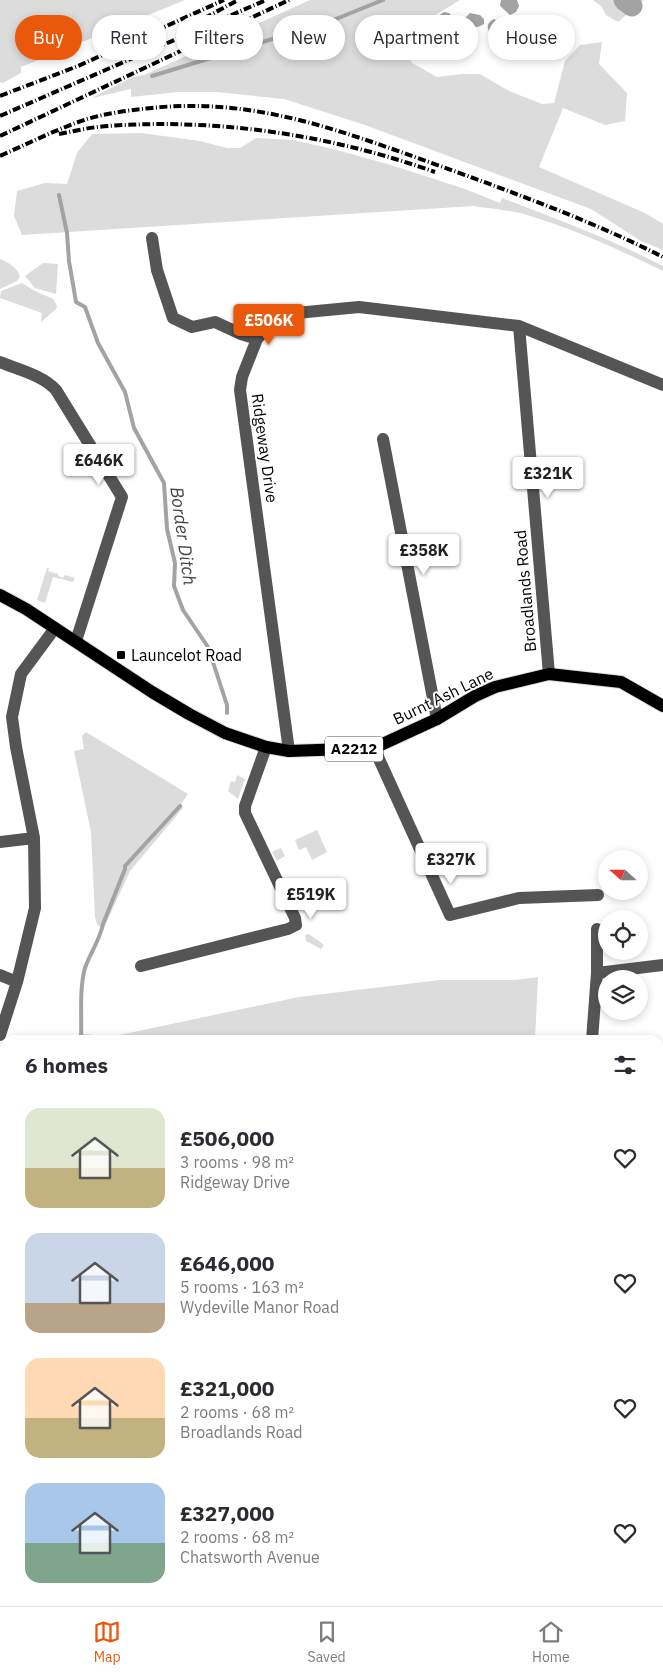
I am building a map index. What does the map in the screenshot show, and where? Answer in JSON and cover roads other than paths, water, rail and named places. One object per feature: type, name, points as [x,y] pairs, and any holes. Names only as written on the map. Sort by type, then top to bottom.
[{"type":"main road","name":"A2212","points":[[0,596],[26,609],[55,628]]},
{"type":"main road","name":"Burnt Ash Lane","points":[[55,628],[152,692],[225,733],[266,747],[289,751],[374,748],[437,719],[495,687],[549,674],[621,682],[663,706]]},
{"type":"street","points":[[152,238],[157,270],[173,318],[192,327],[215,322],[257,339]]},
{"type":"street","name":"Ridgeway Drive","points":[[289,751],[240,390],[242,377],[257,339],[274,319],[286,314],[359,307],[520,326],[663,385]]},
{"type":"street","name":"Broadlands Road","points":[[520,326],[549,674]]},
{"type":"street","points":[[0,362],[50,383],[122,497],[76,641]]},
{"type":"street","points":[[383,439],[437,719]]},
{"type":"street","points":[[0,1035],[17,982],[35,908],[34,838],[12,717],[21,674],[55,628]]},
{"type":"street","points":[[141,966],[288,929],[296,925],[295,918],[245,813],[245,806],[266,747]]},
{"type":"street","points":[[374,748],[450,915],[519,898],[598,895]]},
{"type":"street","points":[[0,842],[34,838]]},
{"type":"street","points":[[592,1035],[597,973],[597,929]]},
{"type":"street","points":[[597,973],[663,965]]},
{"type":"street","points":[[0,975],[17,982]]},
{"type":"waterway","name":"Border Ditch","points":[[152,76],[331,21],[383,0]]},
{"type":"waterway","points":[[624,0],[632,6]]},
{"type":"waterway","name":"Border Ditch","points":[[59,195],[67,233],[69,261],[76,302],[85,307],[98,343],[125,392],[134,428],[164,483],[167,529],[175,563],[174,586],[183,610],[208,647],[227,705],[227,713]]},
{"type":"waterway","name":"Border Ditch","points":[[81,1035],[81,994],[85,968],[100,936],[125,866],[180,806]]},
{"type":"railway","points":[[0,96],[78,66],[224,0]]},
{"type":"railway","points":[[210,15],[238,0]]},
{"type":"railway","points":[[0,116],[266,0]]},
{"type":"railway","points":[[0,136],[289,0]]},
{"type":"railway","points":[[0,156],[76,123],[114,113],[183,106],[222,107],[259,112],[296,119],[332,129],[443,167],[582,220],[663,257]]},
{"type":"railway","points":[[59,134],[83,129],[149,124],[232,127],[274,132],[356,148],[435,172]]},
{"type":"place","name":"Launcelot Road","points":[[121,655]]}]
